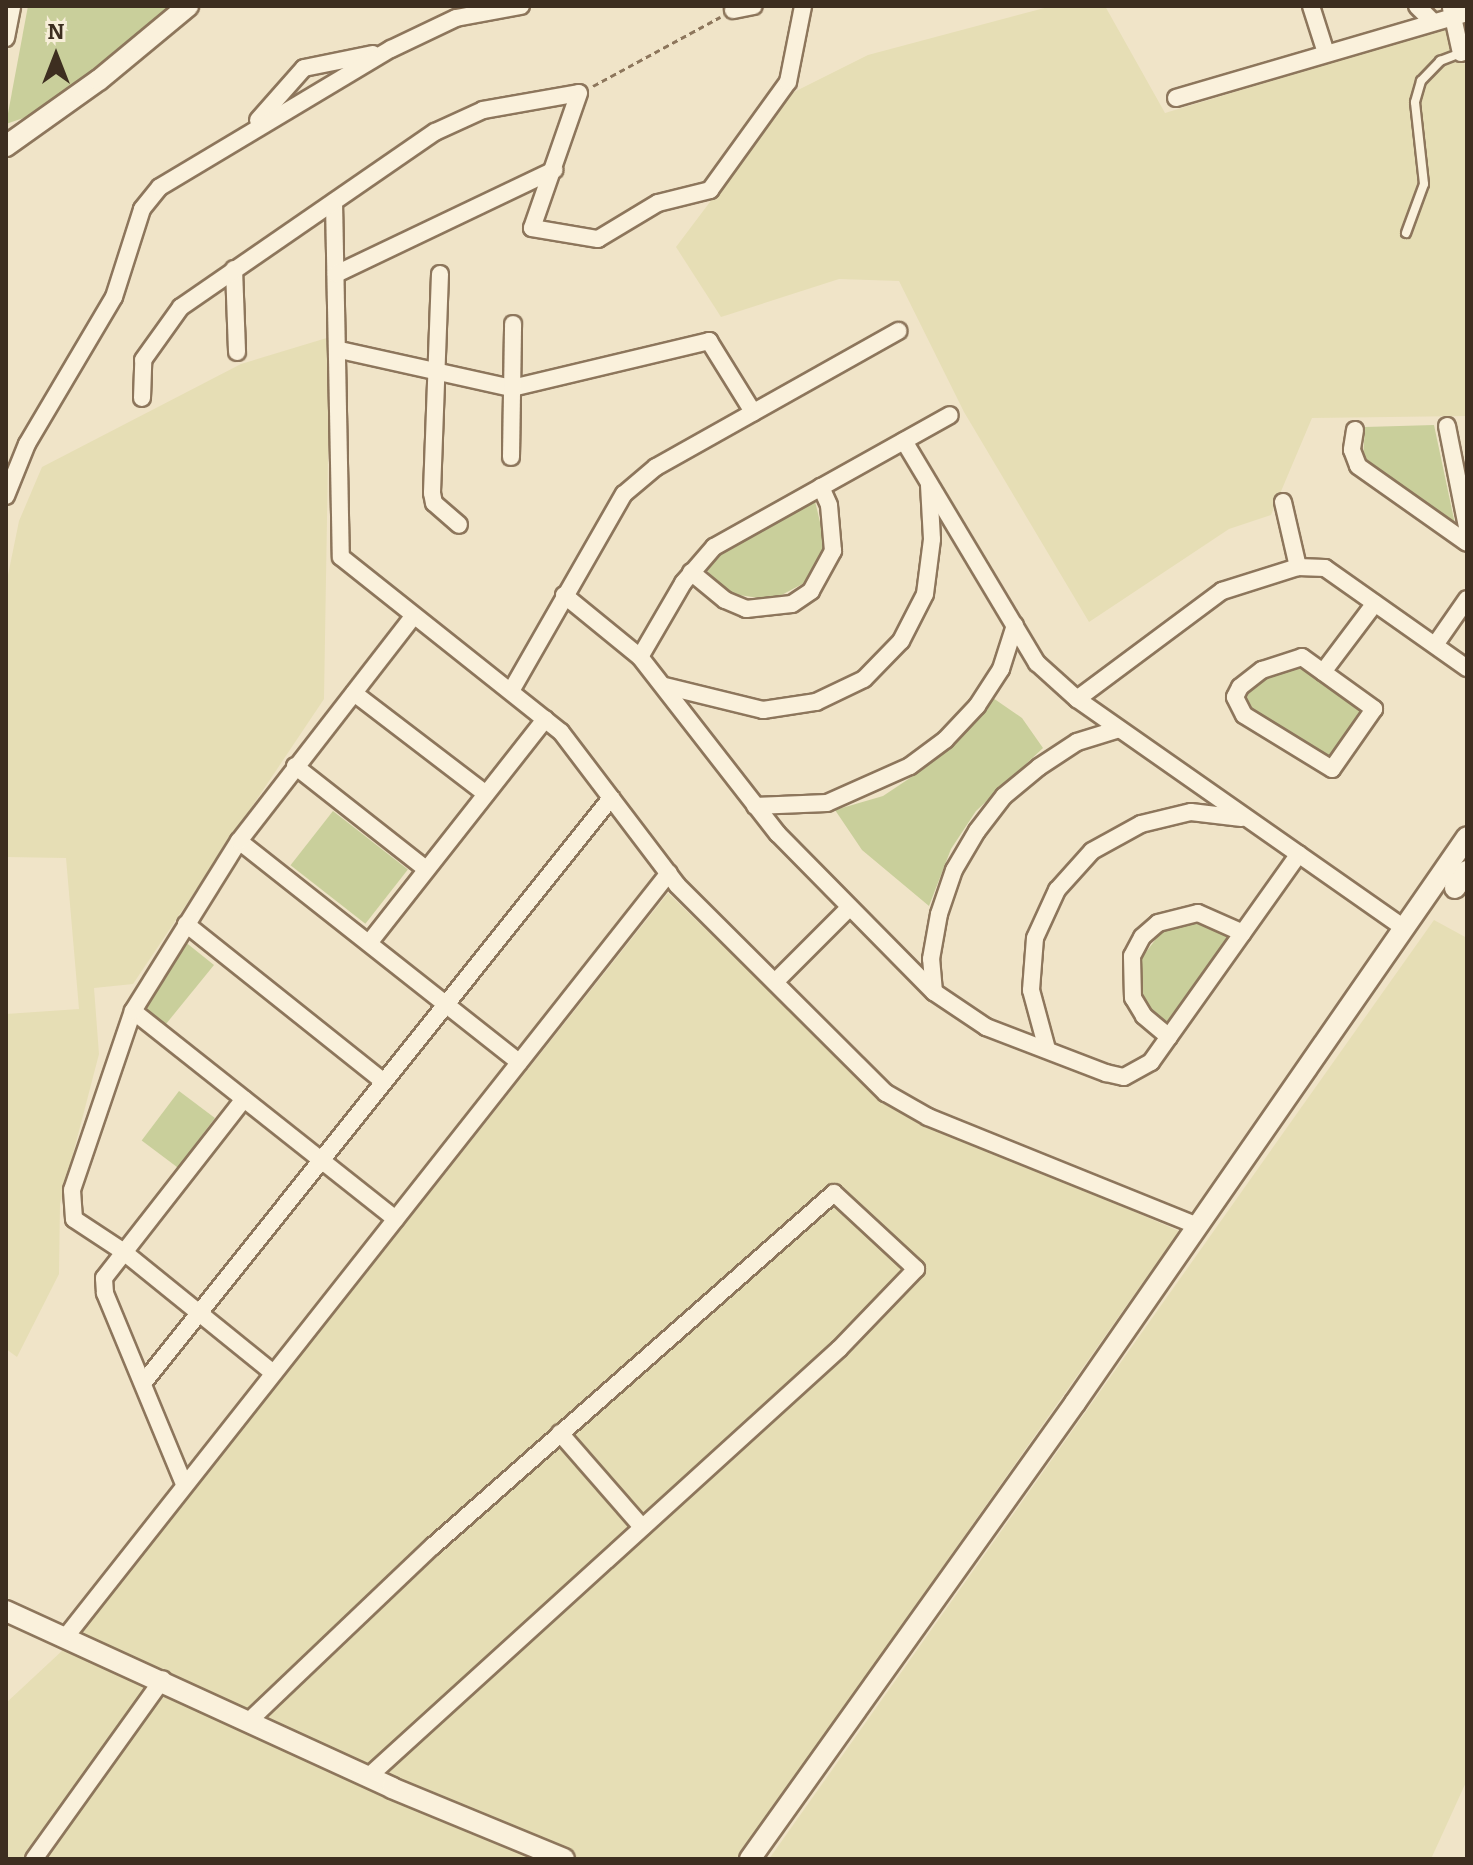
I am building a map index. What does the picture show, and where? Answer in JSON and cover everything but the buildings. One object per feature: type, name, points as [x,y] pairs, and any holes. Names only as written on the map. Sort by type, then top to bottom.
[{"type":"street","points":[[6,38],[12,6]]},
{"type":"street","points":[[6,146],[99,80],[188,6]]},
{"type":"street","points":[[6,496],[27,444],[114,297],[142,209],[160,187],[391,49],[456,18],[521,6]]},
{"type":"street","points":[[733,10],[754,6]]},
{"type":"street","points":[[579,93],[532,228],[598,239],[658,203],[710,190],[788,82],[803,6]]},
{"type":"street","points":[[1311,6],[1326,53]]},
{"type":"street","points":[[1417,6],[1433,22]]},
{"type":"street","points":[[1176,98],[1433,22],[1457,12],[1461,53]]},
{"type":"street","points":[[243,135],[304,68],[391,49]]},
{"type":"street","points":[[142,398],[143,360],[181,307],[234,269],[435,132],[471,116],[579,93]]},
{"type":"street","points":[[336,274],[554,170]]},
{"type":"street","points":[[334,202],[340,350],[341,557],[545,719],[669,873],[886,1093],[928,1117],[1195,1225]]},
{"type":"street","points":[[234,269],[237,352]]},
{"type":"street","points":[[440,274],[432,493],[434,503],[459,525]]},
{"type":"street","points":[[511,457],[513,324]]},
{"type":"street","points":[[511,691],[624,494],[656,467],[898,331]]},
{"type":"street","points":[[340,350],[512,388],[709,341],[753,412]]},
{"type":"street","points":[[640,657],[691,572],[729,537],[950,415]]},
{"type":"street","points":[[1447,426],[1467,527]]},
{"type":"street","points":[[1355,430],[1352,450],[1358,466],[1467,543]]},
{"type":"street","points":[[904,441],[1037,663],[1077,699],[1404,928]]},
{"type":"street","points":[[665,686],[763,710],[816,702],[864,679],[901,641],[925,594],[932,539],[929,482]]},
{"type":"street","points":[[691,572],[725,600],[746,609],[792,604],[818,582],[833,551],[829,505],[821,487]]},
{"type":"street","points":[[1283,502],[1298,567]]},
{"type":"street","points":[[1077,699],[1222,591],[1298,567],[1325,568],[1467,668]]},
{"type":"street","points":[[564,595],[640,657],[755,806],[849,908],[934,992],[986,1027],[1124,1077],[1151,1062],[1299,854]]},
{"type":"street","points":[[1435,645],[1467,599]]},
{"type":"street","points":[[1323,672],[1375,603]]},
{"type":"street","points":[[272,1372],[124,1252],[74,1219],[70,1207],[133,1011],[239,841],[413,617]]},
{"type":"street","points":[[755,806],[827,803],[910,766],[945,740],[977,706],[1001,669],[1015,625]]},
{"type":"street","points":[[1302,657],[1323,672],[1374,709],[1332,769],[1244,715],[1235,697],[1240,687],[1283,660],[1302,657]]},
{"type":"street","points":[[354,693],[486,794]]},
{"type":"street","points":[[369,943],[545,719]]},
{"type":"street","points":[[934,992],[931,959],[939,914],[954,870],[977,831],[1004,796],[1039,767],[1077,742],[1119,729]]},
{"type":"street","points":[[295,766],[426,869]]},
{"type":"street","points":[[144,1382],[611,798]]},
{"type":"street","points":[[1047,1049],[1031,990],[1035,938],[1057,890],[1092,851],[1141,824],[1191,812],[1247,819]]},
{"type":"street","points":[[1453,887],[1467,837]]},
{"type":"street","points":[[239,841],[519,1062]]},
{"type":"street","points":[[750,1859],[1075,1403],[1195,1225],[1404,928],[1453,887],[1467,871]]},
{"type":"street","points":[[64,1639],[669,873]]},
{"type":"street","points":[[775,982],[849,908]]},
{"type":"street","points":[[1169,1037],[1144,1016],[1133,998],[1132,956],[1142,937],[1158,923],[1198,913],[1243,933]]},
{"type":"street","points":[[186,924],[384,1082]]},
{"type":"street","points":[[133,1011],[395,1219]]},
{"type":"street","points":[[184,1484],[105,1293],[108,1266],[124,1252],[244,1099]]},
{"type":"street","points":[[250,1720],[560,1433],[834,1193],[916,1269],[839,1349],[368,1777]]},
{"type":"street","points":[[560,1433],[642,1527]]},
{"type":"street","points":[[6,1611],[64,1639],[163,1679],[368,1777],[564,1859]]},
{"type":"street","points":[[34,1859],[163,1679]]},
{"type":"lane","points":[[1406,233],[1424,184],[1415,102],[1421,81],[1440,61],[1461,53]]},
{"type":"path","points":[[579,93],[733,10]]},
{"type":"shaded area","points":[[1052,6],[1105,6],[1165,113],[1447,28],[1460,63],[1467,64],[1467,416],[1312,418],[1271,515],[1229,529],[1089,622],[964,412],[899,281],[839,279],[721,317],[676,247],[792,93],[868,55]]},
{"type":"shaded area","points":[[330,337],[324,699],[133,984],[94,988],[99,1054],[60,1204],[59,1274],[17,1357],[6,1349],[6,1014],[79,1009],[66,858],[6,857],[6,585],[19,521],[42,467],[241,364]]},
{"type":"shaded area","points":[[668,893],[889,1106],[1179,1231],[737,1859],[6,1859],[6,1703],[64,1649],[190,1495]]},
{"type":"shaded area","points":[[1434,920],[1467,938],[1467,1780],[1431,1859],[769,1859]]},
{"type":"green space","points":[[28,6],[176,6],[38,113],[6,124]]},
{"type":"green space","points":[[1434,425],[1455,524],[1363,458],[1365,427]]},
{"type":"green space","points":[[815,501],[825,543],[808,581],[772,600],[732,594],[715,582],[707,570],[726,549]]},
{"type":"green space","points":[[1301,665],[1367,710],[1330,764],[1244,705],[1246,689],[1278,669]]},
{"type":"green space","points":[[993,698],[1022,718],[1043,748],[976,811],[951,849],[929,906],[862,850],[835,810],[883,796],[925,768]]},
{"type":"green space","points":[[333,811],[408,869],[365,924],[291,865]]},
{"type":"green space","points":[[1197,922],[1229,935],[1165,1024],[1141,996],[1140,960],[1162,931]]},
{"type":"green space","points":[[174,933],[214,965],[166,1024],[134,1000]]},
{"type":"green space","points":[[179,1091],[215,1118],[178,1168],[142,1141]]}]
